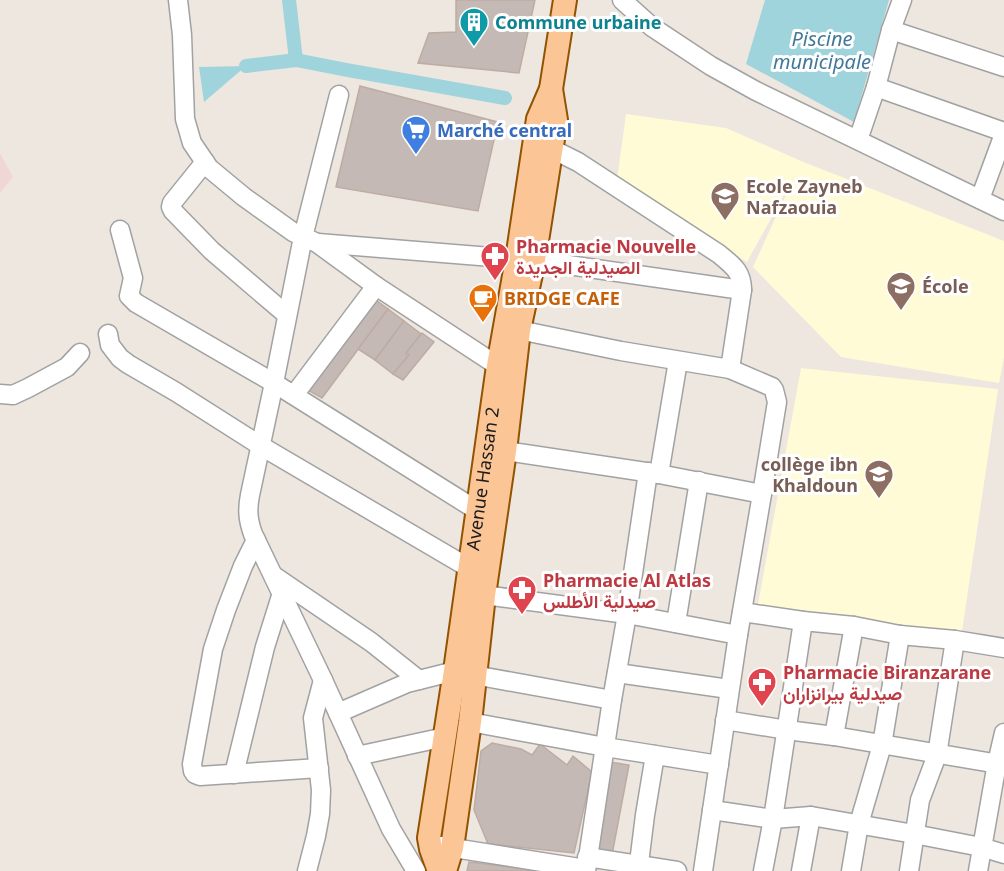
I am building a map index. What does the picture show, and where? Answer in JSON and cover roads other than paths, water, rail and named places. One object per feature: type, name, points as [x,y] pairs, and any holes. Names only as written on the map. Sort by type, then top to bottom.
[{"type":"main road","name":"Avenue Hassan 2","points":[[445,871],[441,846],[429,838],[445,737],[465,673],[484,595],[505,451],[519,330],[538,118],[551,89],[565,0]]},
{"type":"main road","name":"Avenue Hassan 2","points":[[439,871],[441,846],[456,822],[470,722],[465,673],[469,568],[498,366],[552,149],[556,120],[551,89]]},
{"type":"main road","points":[[432,820],[456,822]]},
{"type":"street","points":[[178,0],[183,59],[184,119],[192,143],[213,172],[292,232],[310,240],[498,366]]},
{"type":"street","points":[[622,0],[652,27],[711,66],[756,91],[1004,211]]},
{"type":"street","points":[[858,140],[902,0]]},
{"type":"street","points":[[891,30],[1004,67]]},
{"type":"street","points":[[876,87],[1004,133],[980,199]]},
{"type":"street","points":[[339,95],[310,240],[287,315],[248,509],[249,521],[391,830],[416,871]]},
{"type":"street","points":[[552,149],[578,162],[719,254],[735,268],[742,280],[742,290],[730,369]]},
{"type":"street","points":[[205,162],[174,200],[171,207],[173,211],[213,251],[287,315]]},
{"type":"street","points":[[120,230],[133,278],[129,293],[132,300],[294,395],[478,511]]},
{"type":"street","points":[[310,240],[526,260],[742,290]]},
{"type":"street","points":[[294,395],[376,286]]},
{"type":"street","points":[[519,330],[621,351],[730,369],[772,387],[776,395],[777,402],[729,689],[703,871]]},
{"type":"street","points":[[108,334],[110,345],[128,364],[261,446],[469,568]]},
{"type":"street","points":[[0,394],[13,395],[28,388],[67,367],[80,353]]},
{"type":"street","points":[[586,865],[627,614],[678,361]]},
{"type":"street","points":[[505,451],[654,473],[762,494]]},
{"type":"street","points":[[676,623],[699,481]]},
{"type":"street","points":[[256,540],[243,566],[213,649],[192,764],[193,771],[196,775],[319,768]]},
{"type":"street","points":[[273,575],[371,642],[418,680]]},
{"type":"street","points":[[234,774],[265,647],[282,593]]},
{"type":"street","points":[[484,595],[627,614],[738,635]]},
{"type":"street","points":[[742,612],[1004,648]]},
{"type":"street","points":[[763,871],[803,621]]},
{"type":"street","points":[[834,736],[854,627]]},
{"type":"street","points":[[851,871],[859,824],[882,745],[900,635]]},
{"type":"street","points":[[909,871],[920,800],[937,755],[955,640]]},
{"type":"street","points":[[338,713],[374,696],[418,680],[465,673],[612,700]]},
{"type":"street","points":[[617,673],[729,689]]},
{"type":"street","points":[[308,871],[319,821],[321,790],[313,718],[323,680]]},
{"type":"street","points":[[725,720],[1000,764]]},
{"type":"street","points":[[470,722],[719,765]]},
{"type":"street","points":[[978,871],[981,847],[1000,764],[1004,733]]},
{"type":"street","points":[[357,756],[445,737]]},
{"type":"street","points":[[638,868],[655,755]]},
{"type":"street","points":[[712,810],[773,819],[811,816],[981,847],[1004,854]]},
{"type":"street","points":[[801,871],[811,816]]},
{"type":"street","points":[[441,846],[586,865],[678,871]]},
{"type":"water","name":"Piscine municipale","points":[[765,0],[889,0],[854,122],[746,64]]},
{"type":"water","points":[[246,66],[204,102],[199,67]]},
{"type":"waterway","points":[[289,0],[296,60]]},
{"type":"waterway","points":[[246,66],[296,60],[505,98]]},
{"type":"place","name":"Commune urbaine","points":[[474,48]]},
{"type":"place","name":"Marché central","points":[[416,156]]},
{"type":"place","name":"Ecole Zayneb Nafzaouia","points":[[725,222]]},
{"type":"place","name":"Pharmacie Nouvelle الصيدلية الجديدة","points":[[495,282]]},
{"type":"place","name":"École","points":[[901,312]]},
{"type":"place","name":"BRIDGE CAFE","points":[[483,324]]},
{"type":"place","name":"collège ibn Khaldoun","points":[[879,500]]},
{"type":"place","name":"Pharmacie Al Atlas صيدلية الأطلس","points":[[522,616]]},
{"type":"place","name":"Pharmacie Biranzarane صيدلية بيرانزاران","points":[[762,708]]}]
